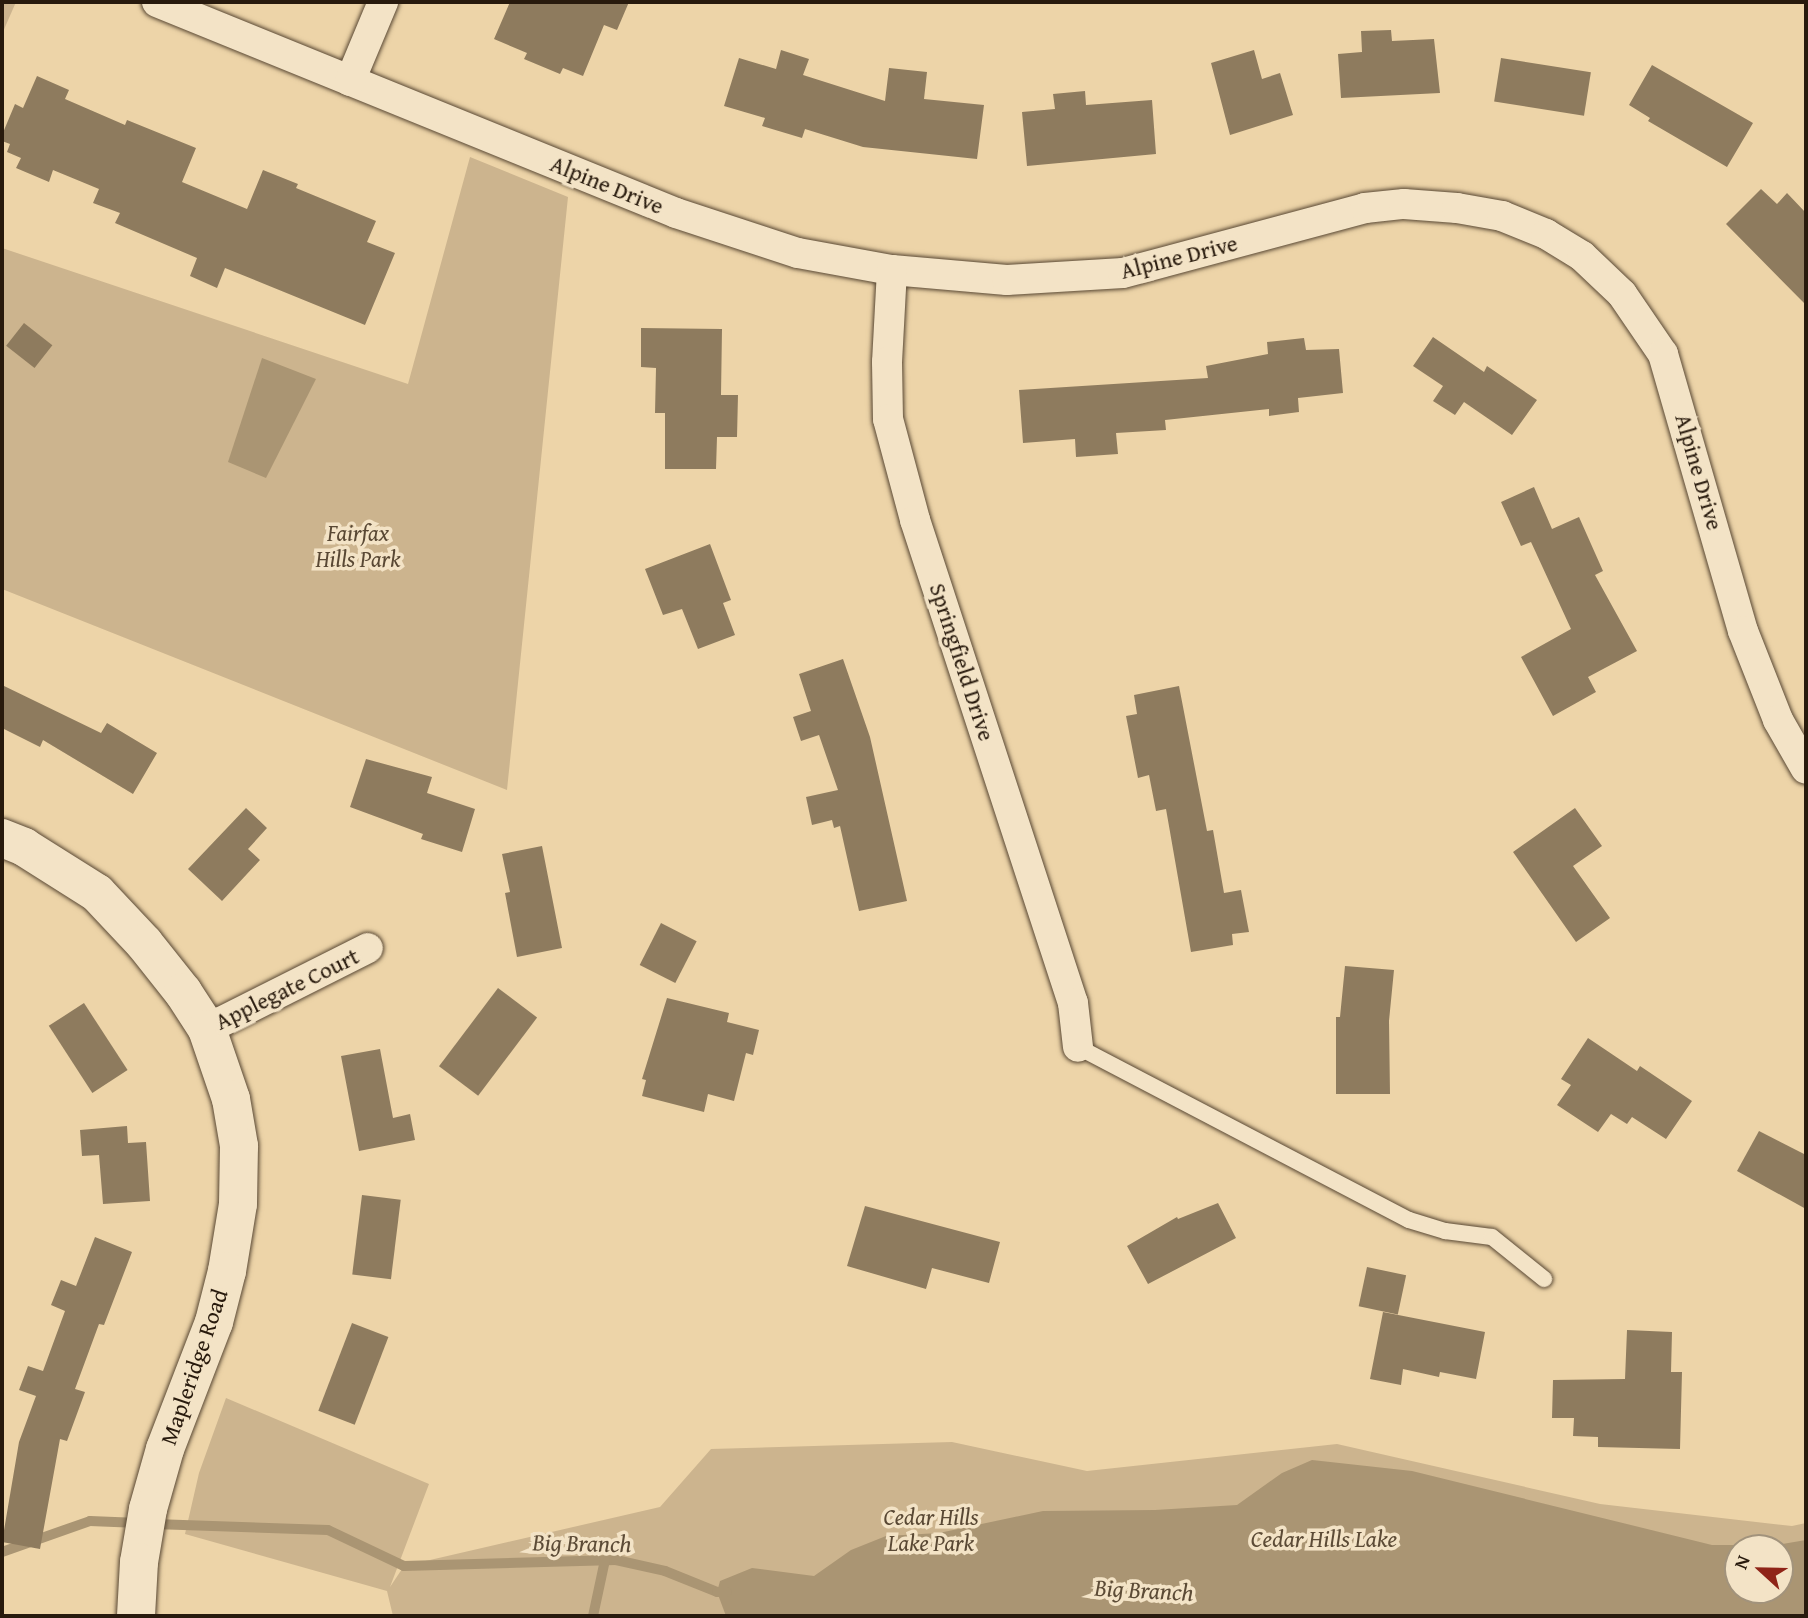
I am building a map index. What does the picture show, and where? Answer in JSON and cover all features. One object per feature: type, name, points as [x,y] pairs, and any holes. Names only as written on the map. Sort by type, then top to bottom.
[{"type":"street","name":"Alpine Drive","points":[[157,2],[727,231],[798,253],[892,270],[1007,280],[1123,273],[1365,208],[1404,204],[1457,208],[1502,216],[1546,234],[1582,256],[1622,294],[1663,354],[1744,631],[1778,720],[1806,769]]},
{"type":"street","points":[[350,81],[383,2]]},
{"type":"street","name":"Springfield Drive","points":[[892,270],[887,362],[888,419],[894,445],[915,520],[1073,1003],[1078,1047]]},
{"type":"street","name":"Mapleridge Road","points":[[2,838],[24,847],[97,893],[144,943],[183,992],[206,1029],[231,1099],[239,1146],[237,1205],[214,1322],[165,1449],[148,1509],[139,1562],[136,1616]]},
{"type":"street","name":"Applegate Court","points":[[206,1029],[368,948]]},
{"type":"lane","points":[[1078,1047],[1409,1220],[1445,1231],[1493,1237],[1544,1279]]},
{"type":"green space","points":[[2,2],[16,2],[2,34]]},
{"type":"green space","name":"Fairfax Hills Park","points":[[470,157],[568,197],[507,790],[2,589],[2,248],[408,384]]},
{"type":"green space","name":"Cedar Hills Lake Park","points":[[226,1398],[429,1484],[390,1587],[404,1566],[660,1507],[711,1449],[952,1442],[1087,1471],[1337,1444],[1600,1504],[1792,1526],[1806,1523],[1806,1616],[393,1616],[387,1591],[185,1534],[199,1473]]},
{"type":"water","points":[[262,358],[316,379],[266,478],[228,462]]},
{"type":"water","name":"Cedar Hills Lake","points":[[1312,1460],[1412,1471],[1712,1545],[1724,1545],[1724,1604],[1794,1604],[1794,1542],[1806,1540],[1806,1616],[726,1616],[717,1592],[720,1581],[752,1568],[814,1576],[851,1550],[886,1536],[939,1533],[1043,1511],[1155,1510],[1237,1505],[1282,1473]]},
{"type":"building","points":[[510,2],[629,2],[617,30],[604,25],[583,76],[563,68],[560,74],[524,59],[527,53],[494,39]]},
{"type":"building","points":[[1391,30],[1392,41],[1434,39],[1440,93],[1341,98],[1338,54],[1362,52],[1361,31]]},
{"type":"building","points":[[781,50],[809,59],[803,75],[885,101],[889,68],[927,72],[924,99],[984,105],[977,159],[863,147],[805,129],[802,138],[762,126],[765,118],[724,106],[739,58],[776,69]]},
{"type":"building","points":[[1254,50],[1262,79],[1280,73],[1293,115],[1230,135],[1211,63]]},
{"type":"building","points":[[1501,58],[1591,72],[1584,116],[1494,101]]},
{"type":"building","points":[[1652,65],[1753,123],[1727,167],[1648,121],[1650,118],[1629,105]]},
{"type":"building","points":[[37,76],[69,90],[65,99],[125,125],[127,120],[196,148],[182,182],[247,209],[263,170],[298,184],[296,188],[376,221],[367,242],[395,253],[365,325],[225,268],[217,288],[190,276],[197,258],[115,223],[120,213],[93,203],[99,189],[53,170],[49,182],[16,168],[21,158],[7,152],[10,144],[2,141],[2,135],[15,104],[23,108]]},
{"type":"building","points":[[1085,91],[1086,105],[1152,100],[1156,154],[1027,166],[1022,112],[1055,109],[1053,94]]},
{"type":"building","points":[[1761,189],[1777,204],[1787,193],[1806,213],[1806,305],[1726,224]]},
{"type":"building","points":[[24,323],[52,345],[35,368],[6,346]]},
{"type":"building","points":[[641,328],[722,329],[721,395],[738,395],[737,437],[717,437],[716,469],[665,469],[665,413],[655,413],[656,368],[641,367]]},
{"type":"building","points":[[1433,337],[1484,372],[1487,366],[1537,400],[1512,435],[1464,402],[1455,415],[1433,401],[1443,386],[1413,366]]},
{"type":"building","points":[[1304,338],[1306,350],[1339,349],[1343,393],[1298,398],[1299,412],[1269,416],[1269,409],[1165,420],[1166,430],[1116,433],[1118,454],[1076,457],[1075,439],[1023,443],[1019,390],[1208,378],[1206,366],[1268,354],[1267,342]]},
{"type":"building","points":[[1534,487],[1552,529],[1579,517],[1603,571],[1595,575],[1637,651],[1588,677],[1596,692],[1553,716],[1521,657],[1571,629],[1531,542],[1521,546],[1501,502]]},
{"type":"building","points":[[710,544],[731,600],[723,603],[735,635],[698,649],[682,609],[663,615],[645,569]]},
{"type":"building","points":[[843,659],[870,737],[907,901],[859,911],[840,826],[834,828],[832,820],[812,825],[806,797],[838,790],[819,735],[801,741],[793,717],[811,711],[799,674]]},
{"type":"building","points":[[2,685],[101,733],[107,723],[157,753],[133,794],[43,740],[40,747],[2,728]]},
{"type":"building","points":[[1179,686],[1207,831],[1213,830],[1224,893],[1241,890],[1249,932],[1232,934],[1233,945],[1191,952],[1166,809],[1156,811],[1149,775],[1138,778],[1126,716],[1137,714],[1134,695]]},
{"type":"building","points":[[366,759],[432,777],[427,793],[475,809],[462,852],[421,839],[423,834],[350,807]]},
{"type":"building","points":[[246,808],[267,828],[248,849],[260,860],[222,901],[188,869]]},
{"type":"building","points":[[1575,808],[1602,846],[1573,866],[1610,918],[1576,942],[1513,852]]},
{"type":"building","points":[[542,846],[562,948],[517,957],[505,893],[510,892],[502,854]]},
{"type":"building","points":[[661,923],[697,941],[675,983],[640,965]]},
{"type":"building","points":[[1345,966],[1394,970],[1389,1021],[1390,1094],[1336,1094],[1336,1017],[1340,1017]]},
{"type":"building","points":[[498,988],[537,1017],[478,1096],[439,1066]]},
{"type":"building","points":[[667,998],[729,1013],[727,1022],[759,1030],[753,1055],[746,1053],[734,1101],[708,1094],[704,1112],[642,1096],[646,1080],[642,1079]]},
{"type":"building","points":[[84,1003],[128,1070],[92,1093],[49,1026]]},
{"type":"building","points":[[1588,1038],[1637,1071],[1640,1066],[1692,1101],[1666,1139],[1632,1117],[1627,1124],[1611,1114],[1598,1132],[1557,1105],[1571,1085],[1561,1079]]},
{"type":"building","points":[[380,1049],[393,1118],[410,1114],[415,1140],[359,1151],[341,1056]]},
{"type":"building","points":[[127,1126],[128,1143],[146,1142],[150,1201],[103,1204],[99,1155],[82,1156],[80,1130]]},
{"type":"building","points":[[1759,1131],[1806,1155],[1806,1209],[1737,1171]]},
{"type":"building","points":[[362,1195],[401,1200],[391,1279],[352,1274]]},
{"type":"building","points":[[1218,1203],[1236,1238],[1148,1284],[1127,1246],[1177,1217],[1178,1219]]},
{"type":"building","points":[[865,1206],[1000,1242],[989,1283],[932,1268],[926,1289],[847,1266]]},
{"type":"building","points":[[95,1237],[132,1252],[104,1325],[99,1324],[75,1389],[85,1392],[67,1441],[60,1439],[40,1549],[2,1542],[19,1442],[36,1396],[19,1390],[28,1366],[43,1371],[65,1311],[51,1305],[61,1280],[76,1286]]},
{"type":"building","points":[[1367,1267],[1406,1275],[1398,1314],[1359,1306]]},
{"type":"building","points":[[1383,1312],[1485,1332],[1476,1379],[1440,1372],[1439,1377],[1403,1369],[1401,1385],[1370,1379]]},
{"type":"building","points":[[352,1323],[388,1337],[355,1425],[318,1411]]},
{"type":"building","points":[[1627,1330],[1672,1332],[1671,1372],[1682,1372],[1680,1449],[1598,1447],[1598,1437],[1573,1436],[1574,1418],[1552,1418],[1553,1380],[1625,1379]]},
{"type":"waterway","name":"Big Branch","points":[[2,1552],[90,1521],[139,1523]]},
{"type":"waterway","name":"Big Branch","points":[[154,1524],[328,1530],[404,1566],[616,1560],[665,1571],[717,1592],[727,1592]]},
{"type":"waterway","points":[[593,1616],[605,1560]]}]
